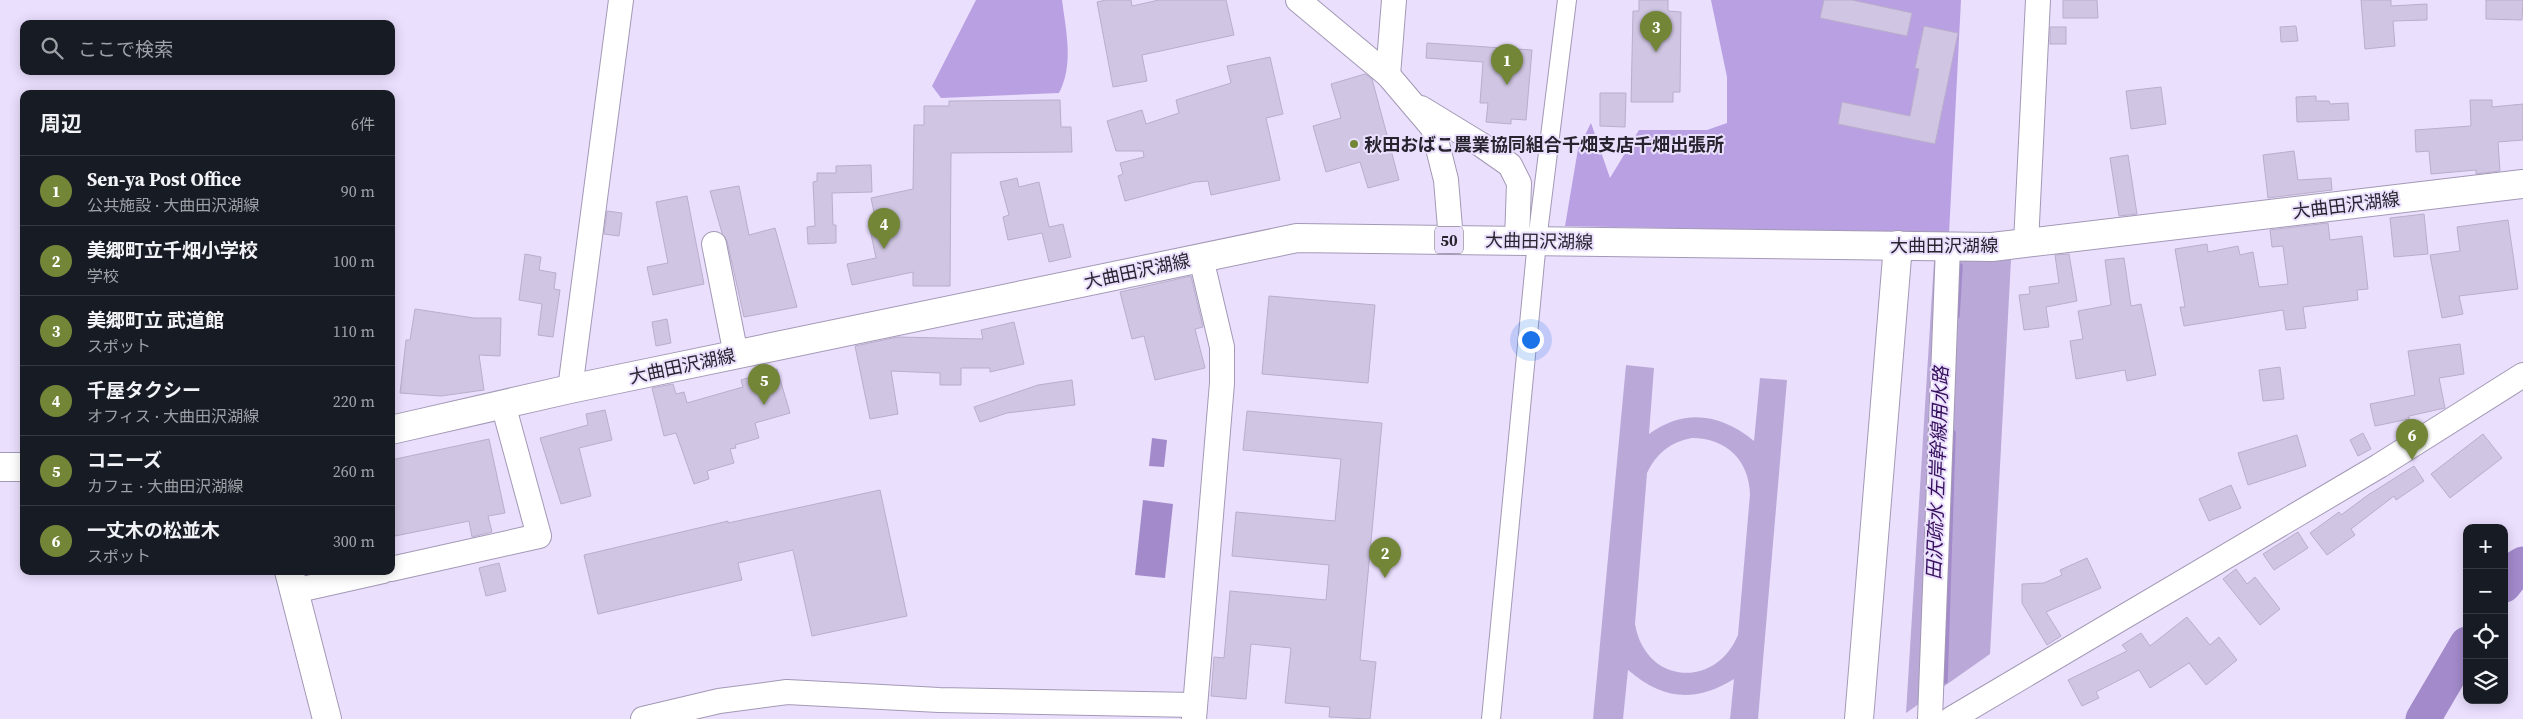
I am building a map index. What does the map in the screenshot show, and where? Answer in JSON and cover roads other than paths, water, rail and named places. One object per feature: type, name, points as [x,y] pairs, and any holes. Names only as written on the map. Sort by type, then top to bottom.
[{"type":"main road","name":"大曲田沢湖線","points":[[395,429],[570,389],[1297,238],[1992,247],[2523,184]]},
{"type":"main road","points":[[1859,719],[1898,246]]},
{"type":"main road","points":[[0,467],[20,467]]},
{"type":"main road","points":[[292,581],[327,719]]},
{"type":"street","points":[[570,389],[621,0]]},
{"type":"street","points":[[1298,0],[1388,75],[1433,128],[1446,180],[1451,240]]},
{"type":"street","points":[[1388,75],[1394,0]]},
{"type":"street","points":[[1491,719],[1527,241],[1567,0]]},
{"type":"street","points":[[2026,242],[2038,0]]},
{"type":"street","points":[[1411,102],[1480,144],[1510,165],[1519,183],[1527,241]]},
{"type":"street","points":[[714,244],[736,355]]},
{"type":"street","points":[[1930,719],[1948,246]]},
{"type":"street","points":[[643,719],[719,701],[787,692],[1194,712],[1222,383],[1222,346],[1201,258]]},
{"type":"street","points":[[1951,719],[2379,466],[2523,375]]},
{"type":"street","points":[[395,568],[539,536],[503,404]]},
{"type":"street","points":[[292,581],[347,575]]},
{"type":"waterway","name":"田沢疏水 左岸幹線用水路","points":[[1957,316],[1960,266]]},
{"type":"waterway","name":"田沢疏水 左岸幹線用水路","points":[[1945,681],[1953,433]]},
{"type":"waterway","points":[[2508,580],[2518,567],[2523,564]]},
{"type":"waterway","points":[[2423,719],[2463,651]]},
{"type":"place","name":"美郷町立 武道館","points":[[1656,52]]},
{"type":"place","name":"Sen-ya Post Office","points":[[1507,85]]},
{"type":"place","name":"秋田おばこ農業協同組合千畑支店千畑出張所","points":[[1354,144]]},
{"type":"place","name":"千屋タクシー","points":[[884,249]]},
{"type":"place","name":"コニーズ","points":[[764,405]]},
{"type":"place","name":"一丈木の松並木","points":[[2412,460]]},
{"type":"place","name":"美郷町立千畑小学校","points":[[1385,578]]}]
